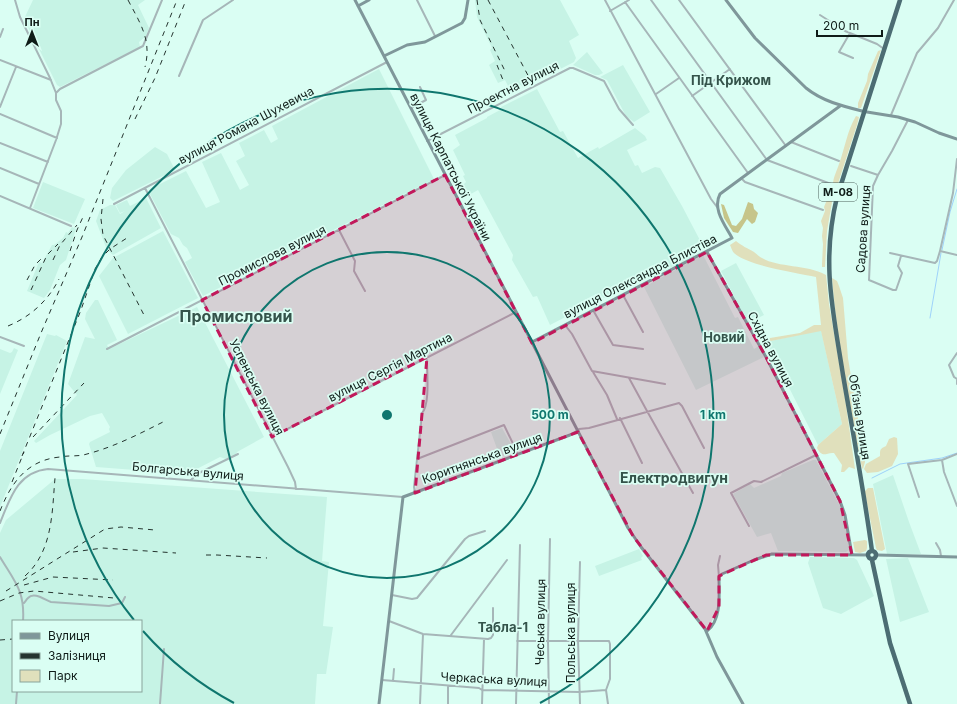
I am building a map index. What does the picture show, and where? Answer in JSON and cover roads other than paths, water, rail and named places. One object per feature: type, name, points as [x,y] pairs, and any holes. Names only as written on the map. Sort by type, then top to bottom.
[{"type":"highway","name":"М-08","points":[[885,49],[900,0]]},
{"type":"highway","name":"Обʼїзна вулиця","points":[[870,553],[829,285],[828,267],[829,241],[834,208],[885,49]]},
{"type":"highway","name":"М-08","points":[[870,553],[870,559],[872,560],[888,636],[910,704]]},
{"type":"highway","points":[[870,553],[876,553],[877,555],[876,558],[872,560]]},
{"type":"street","points":[[15,0],[20,17],[51,80],[56,93],[56,100],[61,118],[57,138],[30,208]]},
{"type":"street","points":[[56,93],[60,89],[143,46],[162,0]]},
{"type":"street","points":[[179,76],[203,20],[233,0]]},
{"type":"street","name":"вулиця Карпатської України","points":[[354,0],[633,536],[706,630]]},
{"type":"street","points":[[358,6],[369,0]]},
{"type":"street","points":[[417,0],[436,37]]},
{"type":"street","points":[[384,56],[407,45],[425,42],[462,23],[465,18],[468,0]]},
{"type":"street","points":[[605,0],[711,199],[718,208]]},
{"type":"street","points":[[610,11],[629,0]]},
{"type":"street","points":[[651,0],[767,160],[831,184]]},
{"type":"street","points":[[679,0],[786,146]]},
{"type":"street","points":[[726,0],[755,38],[806,88],[816,95],[840,106],[862,111]]},
{"type":"street","points":[[890,116],[917,53],[938,28],[954,0]]},
{"type":"street","points":[[625,2],[748,173]]},
{"type":"street","points":[[820,15],[850,33],[877,44],[885,49]]},
{"type":"street","points":[[0,37],[3,29]]},
{"type":"street","points":[[850,33],[839,52],[853,58]]},
{"type":"street","points":[[0,60],[51,80]]},
{"type":"street","name":"вулиця Романа Шухевича","points":[[114,204],[387,62]]},
{"type":"street","points":[[0,107],[16,66]]},
{"type":"street","name":"Проектна вулиця","points":[[427,141],[570,68],[604,81],[619,109],[633,125]]},
{"type":"street","points":[[692,96],[730,69]]},
{"type":"street","points":[[656,94],[679,78]]},
{"type":"street","points":[[411,108],[426,100],[420,87]]},
{"type":"street","points":[[718,208],[718,198],[720,194],[840,106]]},
{"type":"street","points":[[867,112],[908,120],[957,138]]},
{"type":"street","points":[[0,114],[57,138]]},
{"type":"street","name":"Садова вулиця","points":[[901,256],[898,266],[902,273],[896,290],[868,280],[873,188],[878,175],[896,145],[908,120]]},
{"type":"street","points":[[791,142],[839,161]]},
{"type":"street","points":[[0,143],[48,162]]},
{"type":"street","points":[[890,253],[935,263],[938,261],[953,193],[957,159]]},
{"type":"street","points":[[851,166],[878,175]]},
{"type":"street","points":[[0,168],[40,184]]},
{"type":"street","name":"Промислова вулиця","points":[[107,349],[445,175]]},
{"type":"street","points":[[741,178],[744,182],[823,210]]},
{"type":"street","name":"Успенська вулиця","points":[[145,188],[295,482],[296,489]]},
{"type":"street","points":[[0,196],[71,226]]},
{"type":"street","name":"вулиця Олександра Блистіва","points":[[532,342],[708,252],[732,238],[720,217],[718,208]]},
{"type":"street","points":[[339,230],[355,261],[354,271],[365,291]]},
{"type":"street","points":[[940,251],[957,256]]},
{"type":"street","name":"Східна вулиця","points":[[708,252],[766,357],[840,501],[845,515],[852,555]]},
{"type":"street","points":[[623,295],[643,332]]},
{"type":"street","points":[[593,310],[613,345],[643,349]]},
{"type":"street","name":"вулиця Сергія Мартина","points":[[272,437],[516,312]]},
{"type":"street","points":[[565,325],[572,334],[607,395],[618,419],[642,463]]},
{"type":"street","points":[[0,338],[24,346]]},
{"type":"street","points":[[957,352],[949,365],[954,377],[957,379],[957,384]]},
{"type":"street","name":"Коритнянська вулиця","points":[[415,493],[414,487],[422,413],[425,410],[427,392],[426,358]]},
{"type":"street","points":[[592,371],[665,384]]},
{"type":"street","points":[[629,378],[693,493]]},
{"type":"street","points":[[578,431],[580,429],[589,428],[679,403],[704,448]]},
{"type":"street","points":[[417,459],[504,425],[519,454]]},
{"type":"street","name":"Коритнянська вулиця","points":[[403,497],[578,431]]},
{"type":"street","points":[[191,480],[197,474],[238,454]]},
{"type":"street","points":[[920,497],[908,464],[942,460],[957,454]]},
{"type":"street","points":[[749,526],[731,493],[754,481],[761,482],[817,455]]},
{"type":"street","points":[[942,460],[944,472],[957,506]]},
{"type":"street","name":"Болгарська вулиця","points":[[0,523],[16,488],[26,477],[36,471],[54,469],[403,497]]},
{"type":"street","points":[[379,704],[403,497]]},
{"type":"street","points":[[392,594],[412,599],[417,598],[465,539],[469,536],[484,531]]},
{"type":"street","name":"Чеська вулиця","points":[[549,704],[548,642],[550,539]]},
{"type":"street","points":[[936,543],[940,550],[941,556]]},
{"type":"street","points":[[516,704],[520,545]]},
{"type":"street","points":[[719,576],[766,555],[852,555],[870,553]]},
{"type":"street","points":[[877,555],[957,557]]},
{"type":"street","points":[[720,556],[718,565],[719,607],[714,622],[710,628],[706,630],[717,657],[743,704]]},
{"type":"street","points":[[0,557],[18,587],[24,603],[23,620]]},
{"type":"street","points":[[451,635],[507,560]]},
{"type":"street","name":"Польська вулиця","points":[[580,562],[578,640],[580,704]]},
{"type":"street","points":[[24,603],[28,597],[34,595],[51,602],[109,606],[122,603],[125,597]]},
{"type":"street","points":[[389,621],[423,634],[451,635],[484,639],[492,638],[493,635],[493,608]]},
{"type":"street","points":[[420,704],[423,634]]},
{"type":"street","points":[[482,704],[484,639]]},
{"type":"street","points":[[517,641],[548,642],[604,640],[610,642],[610,679],[606,690],[608,704]]},
{"type":"street","points":[[160,704],[164,649]]},
{"type":"street","points":[[393,681],[394,669]]},
{"type":"street","name":"Черкаська вулиця","points":[[382,680],[482,690],[579,692],[606,690]]},
{"type":"street","points":[[448,686],[448,704]]},
{"type":"street","points":[[16,704],[17,692]]},
{"type":"waterway","points":[[942,250],[950,212],[957,189]]},
{"type":"waterway","points":[[930,318],[941,253]]},
{"type":"waterway","points":[[872,478],[900,464],[942,458],[957,453]]},
{"type":"railway","points":[[128,0],[144,32],[147,48],[145,67]]},
{"type":"railway","points":[[0,434],[82,237],[177,0]]},
{"type":"railway","points":[[135,119],[155,78],[186,0]]},
{"type":"railway","points":[[477,0],[480,20],[505,71]]},
{"type":"railway","points":[[488,0],[531,81]]},
{"type":"railway","points":[[497,65],[503,80]]},
{"type":"railway","points":[[103,199],[101,219],[103,235],[145,317]]},
{"type":"railway","points":[[70,251],[83,217]]},
{"type":"railway","points":[[53,260],[60,245],[77,225]]},
{"type":"railway","points":[[22,456],[81,310],[95,269],[102,257],[110,249],[130,236]]},
{"type":"railway","points":[[31,290],[47,255],[58,244]]},
{"type":"railway","points":[[27,280],[35,265],[43,257]]},
{"type":"railway","points":[[8,326],[24,318],[38,307],[55,287],[59,279]]},
{"type":"railway","points":[[33,437],[84,383]]},
{"type":"railway","points":[[0,511],[15,482],[29,468],[38,463],[63,456],[84,455],[107,448],[163,422]]},
{"type":"railway","points":[[12,482],[24,452]]},
{"type":"railway","points":[[25,576],[34,566],[46,543],[52,517],[55,478]]},
{"type":"railway","points":[[6,591],[105,529],[121,527],[155,530]]},
{"type":"railway","points":[[73,552],[103,548],[176,553]]},
{"type":"railway","points":[[206,555],[267,558]]},
{"type":"railway","points":[[24,585],[53,577],[113,580]]},
{"type":"railway","points":[[0,601],[19,593],[34,591],[114,598]]},
{"type":"railway","points":[[0,640],[12,639]]},
{"type":"district","name":"Під Крижом","points":[[731,80]]},
{"type":"district","name":"Промисловий","points":[[236,316]]},
{"type":"district","name":"Новий","points":[[724,337]]},
{"type":"district","name":"Електродвигун","points":[[674,477]]},
{"type":"district","name":"Табла-1","points":[[503,627]]}]
